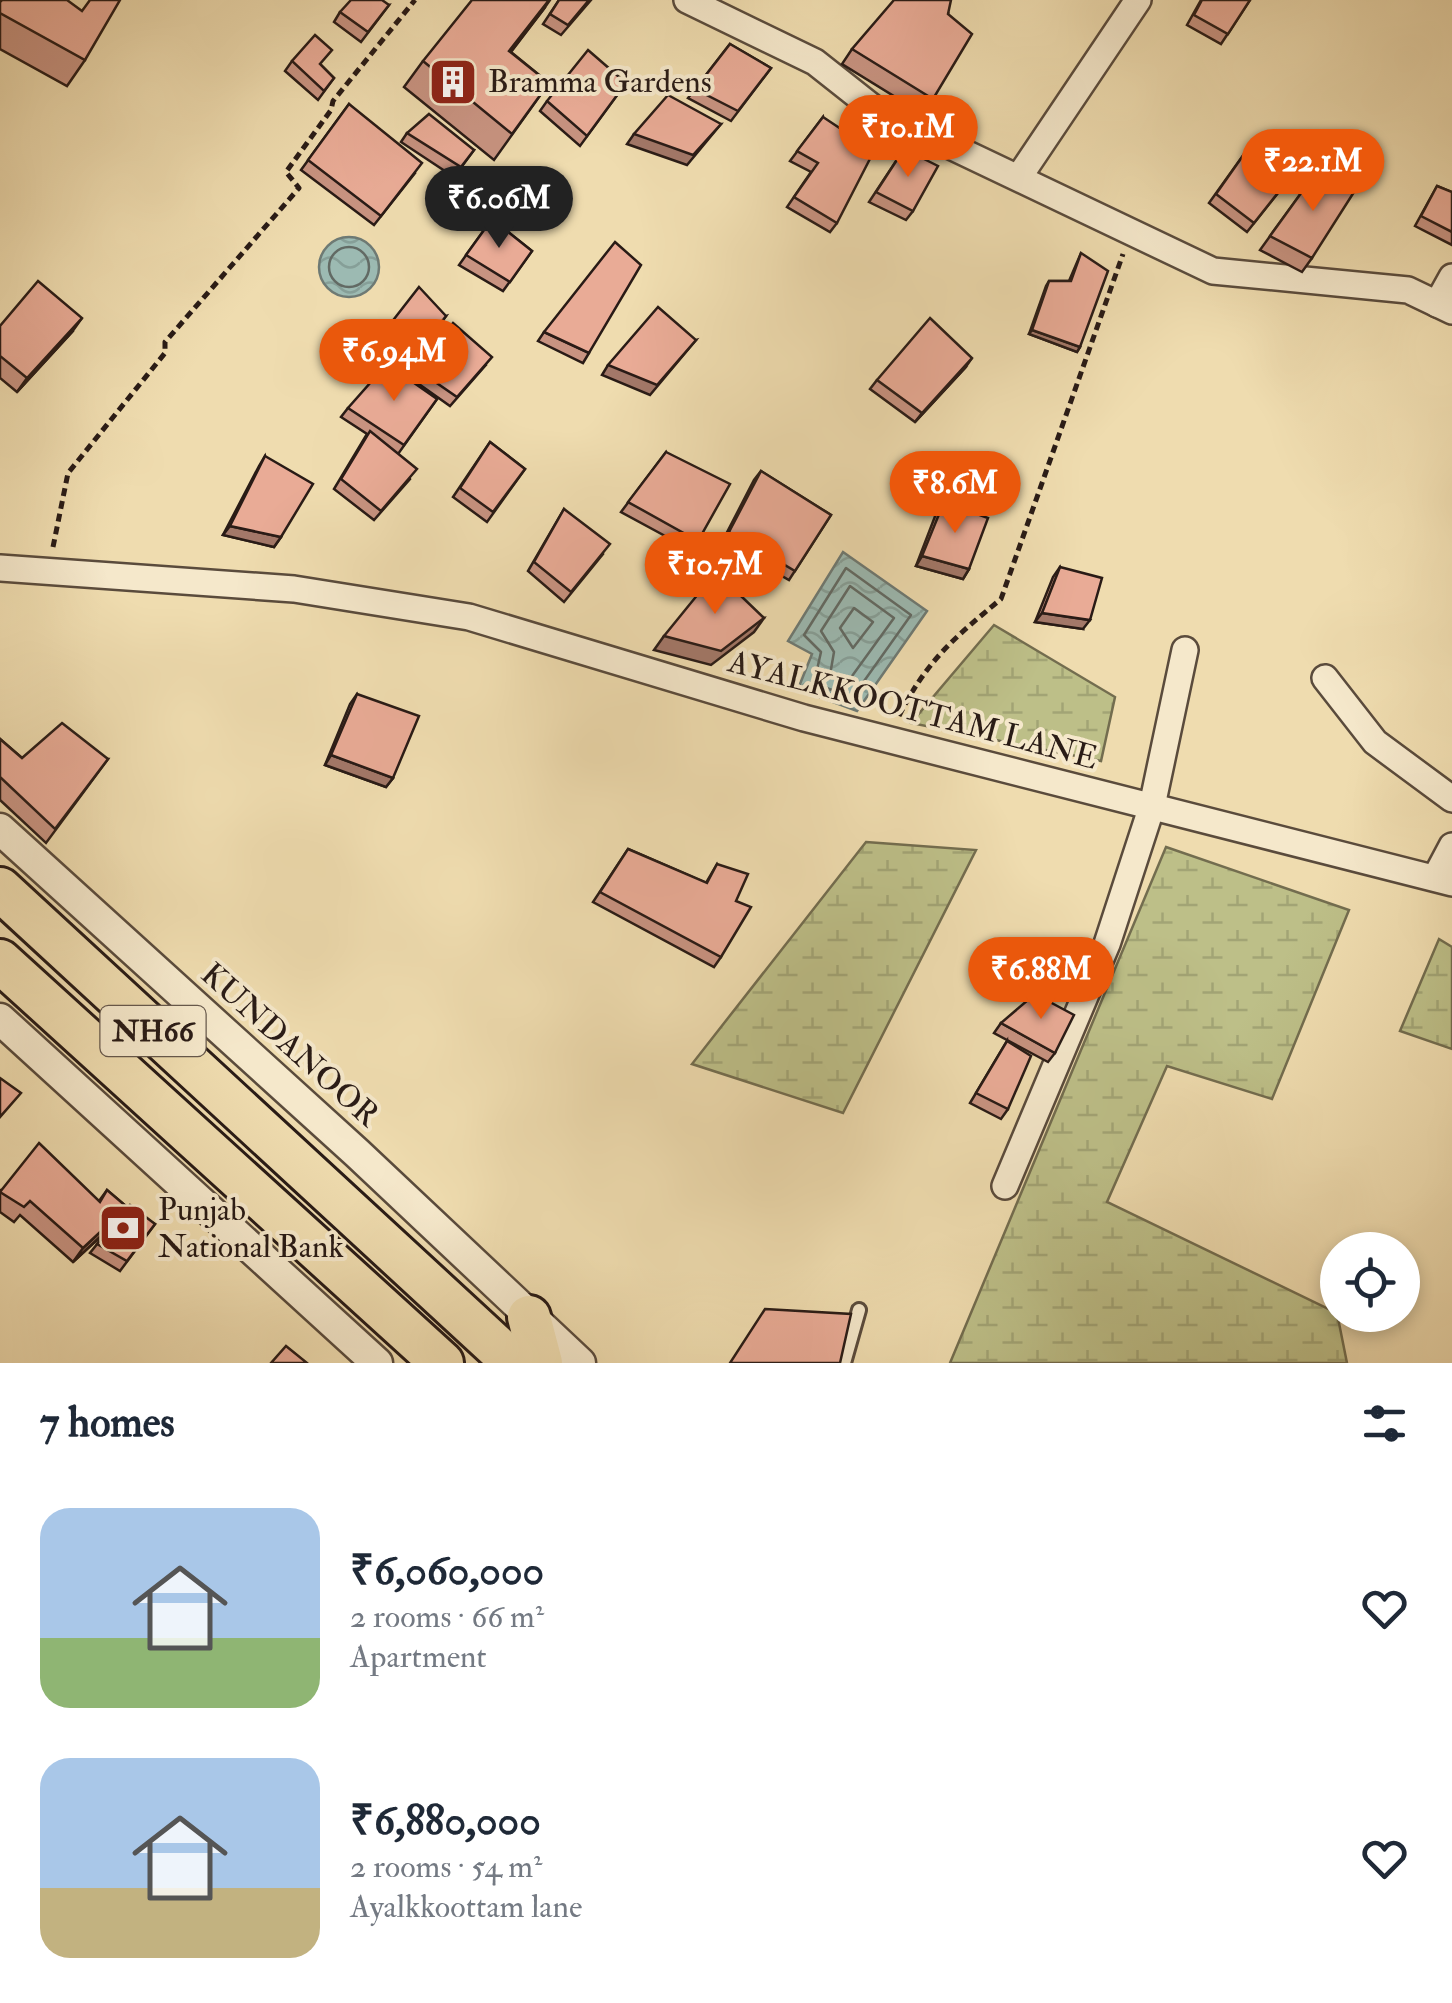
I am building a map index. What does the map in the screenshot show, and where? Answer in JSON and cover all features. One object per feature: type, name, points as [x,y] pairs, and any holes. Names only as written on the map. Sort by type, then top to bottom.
[{"type":"highway","name":"NH66","points":[[0,888],[514,1363]]},
{"type":"highway","name":"NH66","points":[[0,961],[442,1363]]},
{"type":"highway","points":[[529,1317],[541,1363]]},
{"type":"street","points":[[1019,177],[1138,0]]},
{"type":"street","points":[[696,2],[814,62],[876,111],[1213,270],[1408,290],[1445,307],[1452,276]]},
{"type":"street","name":"AYALKKOOTTAM LANE","points":[[0,568],[294,589],[468,618],[804,718],[1444,880]]},
{"type":"street","points":[[1005,1186],[1107,944],[1152,806],[1186,650]]},
{"type":"street","points":[[1325,678],[1375,742],[1452,798]]},
{"type":"street","name":"KUNDANOOR","points":[[0,829],[357,1152],[580,1363]]},
{"type":"street","points":[[1444,880],[1452,846]]},
{"type":"street","points":[[0,1019],[371,1361]]},
{"type":"lane","points":[[844,1363],[859,1310]]},
{"type":"path","points":[[48,571],[68,473],[165,353],[165,342],[299,188],[286,172],[333,102],[415,0]]},
{"type":"path","points":[[887,738],[919,676],[956,636],[1001,599],[1131,232]]},
{"type":"green space","points":[[994,625],[1115,697],[1101,761],[911,723]]},
{"type":"green space","points":[[866,842],[976,850],[843,1113],[692,1064]]},
{"type":"green space","points":[[1166,847],[1349,910],[1272,1099],[1167,1066],[1107,1202],[1320,1305],[1320,1332],[1341,1332],[1347,1363],[950,1363]]},
{"type":"green space","points":[[1439,939],[1452,947],[1452,1049],[1400,1031]]},
{"type":"water","points":[[349,237],[370,246],[379,267],[370,288],[349,297],[328,288],[319,267],[328,246]]},
{"type":"water","points":[[843,552],[927,611],[857,711],[798,689],[812,654],[788,641]]},
{"type":"building","points":[[2,0],[67,0],[82,11],[90,0],[120,0],[85,60],[0,13]]},
{"type":"building","points":[[351,0],[382,0],[389,5],[368,32],[340,12]]},
{"type":"building","name":"Bramma Gardens","points":[[472,0],[549,0],[509,51],[549,83],[512,134],[423,61]]},
{"type":"building","points":[[559,0],[589,0],[568,25],[550,14]]},
{"type":"building","points":[[894,0],[951,0],[948,14],[972,34],[933,99],[852,49]]},
{"type":"building","points":[[1202,0],[1250,0],[1228,34],[1194,15]]},
{"type":"building","points":[[315,35],[332,50],[320,64],[334,78],[324,91],[292,61]]},
{"type":"building","points":[[730,44],[771,68],[738,111],[695,89]]},
{"type":"building","points":[[588,50],[626,83],[587,136],[547,101]]},
{"type":"building","points":[[668,95],[721,124],[693,155],[634,134]]},
{"type":"building","points":[[349,104],[422,163],[381,216],[308,160]]},
{"type":"building","points":[[429,114],[474,150],[461,167],[407,133]]},
{"type":"building","points":[[823,117],[874,151],[837,223],[794,197],[818,163],[797,151]]},
{"type":"building","points":[[899,129],[918,151],[884,142]]},
{"type":"building","points":[[904,149],[938,166],[913,211],[876,192]]},
{"type":"building","points":[[1247,150],[1285,184],[1254,223],[1216,194]]},
{"type":"building","points":[[1320,167],[1354,192],[1312,258],[1270,236]]},
{"type":"building","points":[[1437,186],[1452,192],[1452,232],[1421,216]]},
{"type":"building","points":[[492,219],[532,251],[510,282],[466,255]]},
{"type":"building","points":[[615,242],[641,265],[589,353],[544,332]]},
{"type":"building","points":[[1081,253],[1108,271],[1080,347],[1032,330],[1049,281],[1071,281]]},
{"type":"building","points":[[38,281],[82,318],[27,378],[0,356],[0,326]]},
{"type":"building","points":[[419,287],[446,316],[416,356],[380,337]]},
{"type":"building","points":[[658,307],[696,340],[657,385],[608,365]]},
{"type":"building","points":[[930,318],[972,358],[922,413],[877,380]]},
{"type":"building","points":[[453,323],[492,357],[457,397],[415,368]]},
{"type":"building","points":[[387,364],[437,399],[404,445],[348,408]]},
{"type":"building","points":[[370,431],[417,469],[381,511],[341,479]]},
{"type":"building","points":[[490,442],[525,469],[493,512],[460,488]]},
{"type":"building","points":[[666,452],[730,484],[698,541],[628,502]]},
{"type":"building","points":[[265,456],[313,484],[281,537],[230,526]]},
{"type":"building","points":[[761,471],[831,515],[795,571],[729,532]]},
{"type":"building","points":[[944,502],[988,518],[969,569],[922,556]]},
{"type":"building","points":[[564,509],[610,544],[571,592],[534,562]]},
{"type":"building","points":[[1060,567],[1102,578],[1090,620],[1042,613]]},
{"type":"building","points":[[716,572],[764,618],[721,651],[664,636]]},
{"type":"building","points":[[357,694],[419,716],[393,778],[331,755]]},
{"type":"building","points":[[62,723],[108,759],[55,829],[0,777],[0,739],[22,758]]},
{"type":"building","points":[[628,849],[707,883],[717,864],[748,874],[736,901],[751,907],[721,957],[600,892]]},
{"type":"building","points":[[1035,994],[1074,1015],[1055,1053],[1001,1023]]},
{"type":"building","points":[[1007,1041],[1031,1056],[1008,1109],[976,1093]]},
{"type":"building","points":[[0,1078],[21,1093],[0,1117]]},
{"type":"building","points":[[39,1143],[100,1202],[107,1190],[127,1207],[83,1248],[30,1201],[24,1207],[0,1192]]},
{"type":"building","points":[[130,1205],[155,1224],[127,1261],[97,1244]]},
{"type":"building","points":[[765,1309],[851,1314],[840,1363],[730,1363]]},
{"type":"building","points":[[286,1346],[307,1363],[271,1363]]},
{"type":"place","name":"Bramma Gardens","points":[[453,82]]},
{"type":"place","name":"Punjab National Bank","points":[[123,1228]]}]
